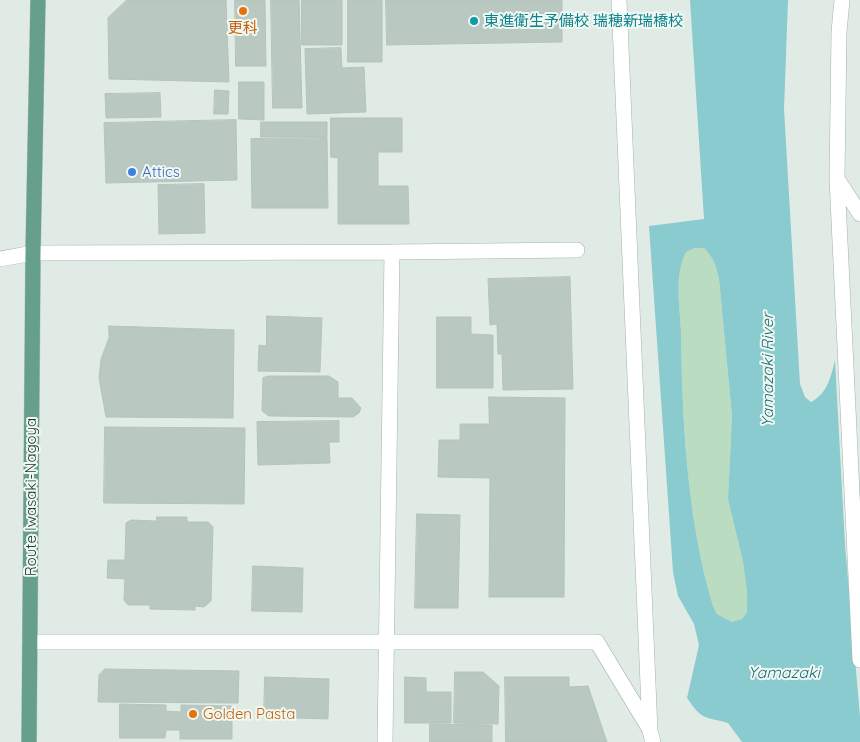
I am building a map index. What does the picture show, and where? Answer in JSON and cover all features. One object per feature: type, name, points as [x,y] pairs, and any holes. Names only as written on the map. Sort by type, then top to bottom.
[{"type":"main road","name":"Route Iwasaki-Nagoya","points":[[29,742],[33,253],[38,0]]},
{"type":"street","points":[[619,0],[651,737]]},
{"type":"street","points":[[842,0],[839,32],[837,179],[860,660]]},
{"type":"street","points":[[837,179],[860,214]]},
{"type":"street","points":[[0,259],[33,253],[577,250]]},
{"type":"street","points":[[385,742],[392,252]]},
{"type":"street","points":[[30,642],[597,642],[651,737]]},
{"type":"green space","points":[[695,248],[704,248],[710,255],[719,279],[732,416],[728,499],[743,562],[747,592],[747,612],[742,619],[732,622],[717,614],[713,606],[697,539],[688,470],[683,400],[679,281],[682,261],[686,252]]},
{"type":"water","name":"Yamazaki","points":[[690,0],[788,0],[784,109],[800,384],[805,397],[811,402],[816,399],[828,384],[835,360],[845,545],[860,716],[860,742],[742,742],[728,723],[700,714],[687,698],[699,645],[694,624],[678,596],[673,572],[649,226],[704,219]],"holes":[[[695,248],[704,248],[714,262],[719,279],[732,416],[728,499],[743,562],[747,592],[747,612],[742,619],[732,622],[717,614],[704,573],[692,504],[685,435],[679,301],[680,271],[686,252]]]},
{"type":"building","points":[[127,0],[226,0],[229,82],[109,79],[108,18]]},
{"type":"building","points":[[235,0],[265,0],[266,66],[236,66]]},
{"type":"building","points":[[271,0],[299,0],[302,108],[273,108]]},
{"type":"building","points":[[302,0],[342,0],[342,45],[302,45]]},
{"type":"building","points":[[348,0],[382,0],[382,62],[348,62]]},
{"type":"building","name":"東進衛生予備校 瑞穂新瑞橋校","points":[[386,0],[562,0],[562,42],[387,45]]},
{"type":"building","points":[[341,48],[342,68],[364,67],[366,112],[307,114],[305,49]]},
{"type":"building","points":[[239,82],[264,82],[264,120],[239,119]]},
{"type":"building","points":[[215,90],[229,91],[228,114],[214,114]]},
{"type":"building","points":[[160,93],[161,117],[106,118],[105,94]]},
{"type":"building","points":[[331,118],[402,118],[402,152],[378,152],[378,186],[408,186],[409,224],[338,224],[338,158],[331,157]]},
{"type":"building","points":[[236,120],[237,180],[106,183],[104,123]]},
{"type":"building","points":[[261,122],[327,122],[327,137],[261,137]]},
{"type":"building","points":[[327,138],[328,208],[252,208],[251,139]]},
{"type":"building","points":[[204,184],[205,233],[159,234],[158,185]]},
{"type":"building","points":[[570,277],[573,389],[503,390],[502,354],[498,354],[497,324],[490,325],[488,279]]},
{"type":"building","points":[[267,316],[322,318],[320,372],[258,371],[259,345],[266,346]]},
{"type":"building","points":[[437,317],[471,317],[471,334],[493,335],[493,388],[437,388]]},
{"type":"building","points":[[109,326],[234,330],[233,418],[106,417],[99,378],[101,359],[109,338]]},
{"type":"building","points":[[269,376],[329,376],[338,382],[338,398],[352,398],[361,408],[359,413],[353,417],[269,416],[262,411],[263,378]]},
{"type":"building","points":[[489,397],[565,398],[564,597],[489,597],[490,478],[438,477],[439,440],[460,440],[460,424],[489,424]]},
{"type":"building","points":[[339,421],[339,442],[329,442],[330,463],[258,465],[257,422]]},
{"type":"building","points":[[105,427],[245,428],[244,504],[104,503]]},
{"type":"building","points":[[417,514],[460,515],[458,608],[415,608]]},
{"type":"building","points":[[157,517],[187,517],[187,522],[208,522],[213,527],[211,601],[204,607],[195,606],[195,610],[150,609],[150,605],[128,605],[124,600],[125,579],[107,578],[108,560],[125,560],[126,523],[131,520],[156,521]]},
{"type":"building","points":[[253,566],[303,568],[302,612],[252,611]]},
{"type":"building","points":[[105,669],[239,671],[238,703],[98,702],[99,675]]},
{"type":"building","points":[[455,672],[483,672],[499,686],[498,724],[454,723]]},
{"type":"building","points":[[265,677],[329,679],[328,719],[264,717]]},
{"type":"building","points":[[405,677],[426,678],[426,692],[451,692],[451,723],[405,723]]},
{"type":"building","points":[[505,677],[569,677],[569,687],[588,686],[607,742],[506,742]]},
{"type":"building","points":[[120,704],[166,705],[166,711],[181,712],[181,705],[232,706],[232,739],[180,739],[180,730],[166,730],[165,738],[120,738]]},
{"type":"building","points":[[430,724],[492,725],[492,742],[430,742]]},
{"type":"place","name":"更科","points":[[243,11]]},
{"type":"place","name":"東進衛生予備校 瑞穂新瑞橋校","points":[[474,21]]},
{"type":"place","name":"Attics","points":[[132,172]]},
{"type":"place","name":"Golden Pasta","points":[[193,714]]},
{"type":"water label","name":"Yamazaki River","points":[[768,370]]}]
